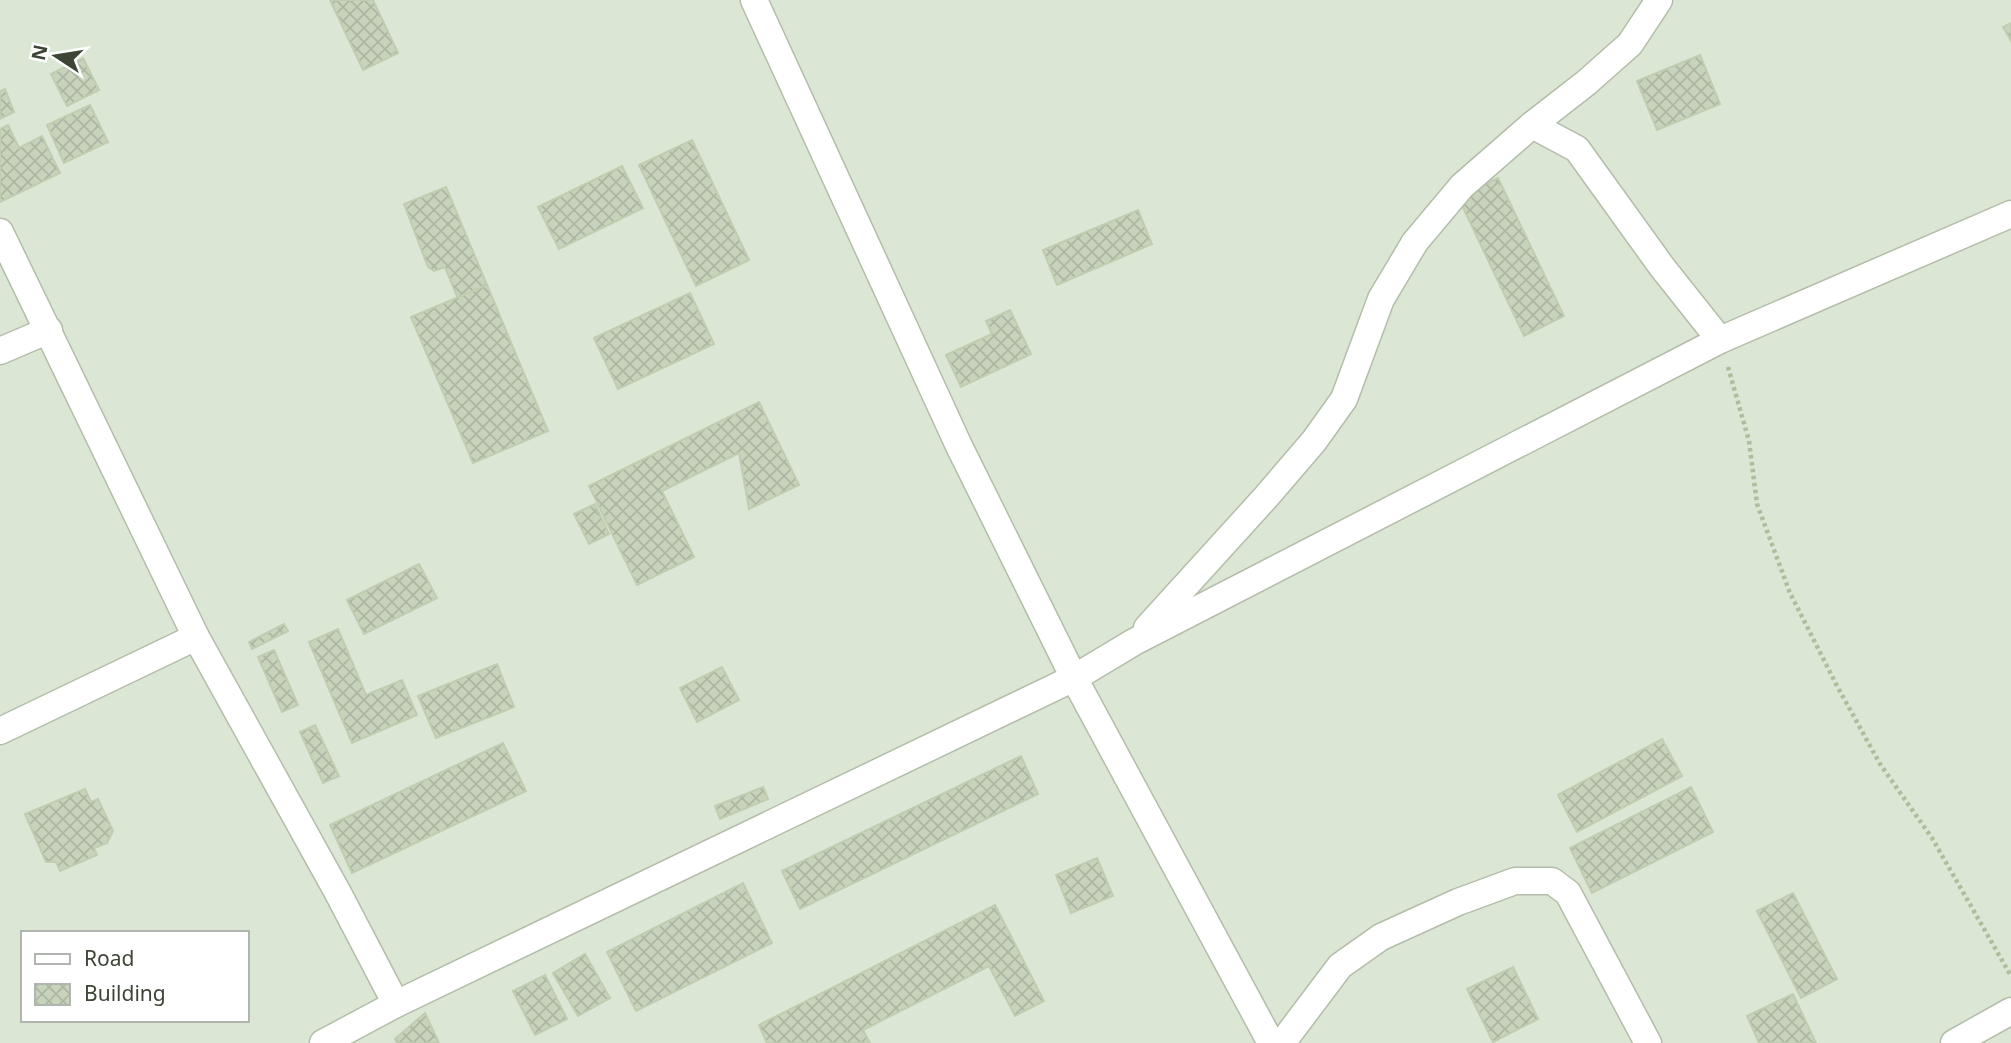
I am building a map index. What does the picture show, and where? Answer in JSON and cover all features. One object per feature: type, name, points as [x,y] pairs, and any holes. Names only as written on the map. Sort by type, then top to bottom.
[{"type":"street","points":[[1134,642],[1257,507],[1314,441],[1345,399],[1381,299],[1415,242],[1462,186],[1630,44],[1659,0]]},
{"type":"street","points":[[756,1],[959,446],[1074,678],[1271,1043]]},
{"type":"street","points":[[1532,125],[1577,149],[1662,267],[1720,340]]},
{"type":"street","points":[[323,1043],[396,1004],[1074,678],[1134,642],[1720,340],[2011,214]]},
{"type":"street","points":[[0,232],[196,638],[338,893],[396,1004]]},
{"type":"street","points":[[0,351],[49,330]]},
{"type":"street","points":[[0,731],[196,638]]},
{"type":"street","points":[[1282,1043],[1340,966],[1381,937],[1458,902],[1515,881],[1535,880],[1552,881],[1567,893],[1648,1043]]},
{"type":"street","points":[[1954,1043],[2011,1011]]},
{"type":"path","points":[[1720,340],[1749,441],[1757,504],[1790,593],[1880,764],[1933,838],[2011,976]]},
{"type":"shaded area","points":[[0,0],[2011,0],[2011,1043],[0,1043]]},
{"type":"building","points":[[330,0],[373,0],[398,53],[363,70]]},
{"type":"building","points":[[2011,23],[2011,41],[2003,27]]},
{"type":"building","points":[[1700,55],[1720,104],[1657,130],[1637,81]]},
{"type":"building","points":[[83,58],[99,90],[67,106],[51,74]]},
{"type":"building","points":[[5,89],[14,112],[0,119],[0,91]]},
{"type":"building","points":[[90,105],[108,142],[64,163],[47,125]]},
{"type":"building","points":[[8,125],[19,148],[42,136],[60,173],[0,202],[0,129]]},
{"type":"building","points":[[692,140],[749,260],[696,286],[639,165]]},
{"type":"building","points":[[622,166],[643,208],[559,249],[538,207]]},
{"type":"building","points":[[1498,178],[1564,316],[1524,336],[1458,197]]},
{"type":"building","points":[[446,187],[487,285],[458,299],[445,267],[434,271],[428,267],[404,204]]},
{"type":"building","points":[[1138,210],[1152,244],[1057,285],[1043,250]]},
{"type":"building","points":[[487,285],[548,431],[473,463],[411,317]]},
{"type":"building","points":[[690,293],[714,344],[618,389],[594,338]]},
{"type":"building","points":[[1010,310],[1031,354],[961,387],[946,355],[992,334],[986,321]]},
{"type":"building","points":[[759,402],[799,485],[749,509],[739,453],[662,491],[694,557],[637,585],[589,486]]},
{"type":"building","points":[[595,504],[609,534],[589,544],[574,514]]},
{"type":"building","points":[[419,564],[437,598],[364,634],[347,600]]},
{"type":"building","points":[[284,624],[288,631],[252,649],[249,642]]},
{"type":"building","points":[[338,629],[366,695],[402,680],[417,715],[352,743],[309,642]]},
{"type":"building","points":[[274,650],[298,705],[282,712],[258,657]]},
{"type":"building","points":[[497,664],[514,707],[436,738],[418,696]]},
{"type":"building","points":[[722,667],[739,700],[697,722],[680,688]]},
{"type":"building","points":[[315,725],[339,776],[323,783],[300,732]]},
{"type":"building","points":[[1662,739],[1682,776],[1577,832],[1558,795]]},
{"type":"building","points":[[503,743],[526,791],[352,873],[330,825]]},
{"type":"building","points":[[1021,756],[1038,794],[800,909],[782,871]]},
{"type":"building","points":[[763,787],[768,799],[720,819],[715,806]]},
{"type":"building","points":[[1691,787],[1713,832],[1592,893],[1570,848]]},
{"type":"building","points":[[85,789],[91,802],[98,799],[113,831],[107,843],[94,848],[97,855],[60,871],[56,862],[46,862],[25,814]]},
{"type":"building","points":[[1097,858],[1113,896],[1071,913],[1056,875]]},
{"type":"building","points":[[743,883],[772,943],[636,1011],[607,952]]},
{"type":"building","points":[[1793,893],[1837,979],[1801,998],[1757,911]]},
{"type":"building","points":[[995,905],[1044,1001],[1015,1016],[989,966],[863,1030],[870,1043],[767,1043],[759,1025]]},
{"type":"building","points":[[585,954],[610,998],[578,1016],[553,973]]},
{"type":"building","points":[[1513,967],[1538,1019],[1493,1042],[1467,989]]},
{"type":"building","points":[[545,975],[567,1019],[535,1035],[513,991]]},
{"type":"building","points":[[1793,994],[1816,1043],[1759,1043],[1747,1016]]},
{"type":"building","points":[[425,1013],[439,1043],[397,1043],[395,1039]]}]
